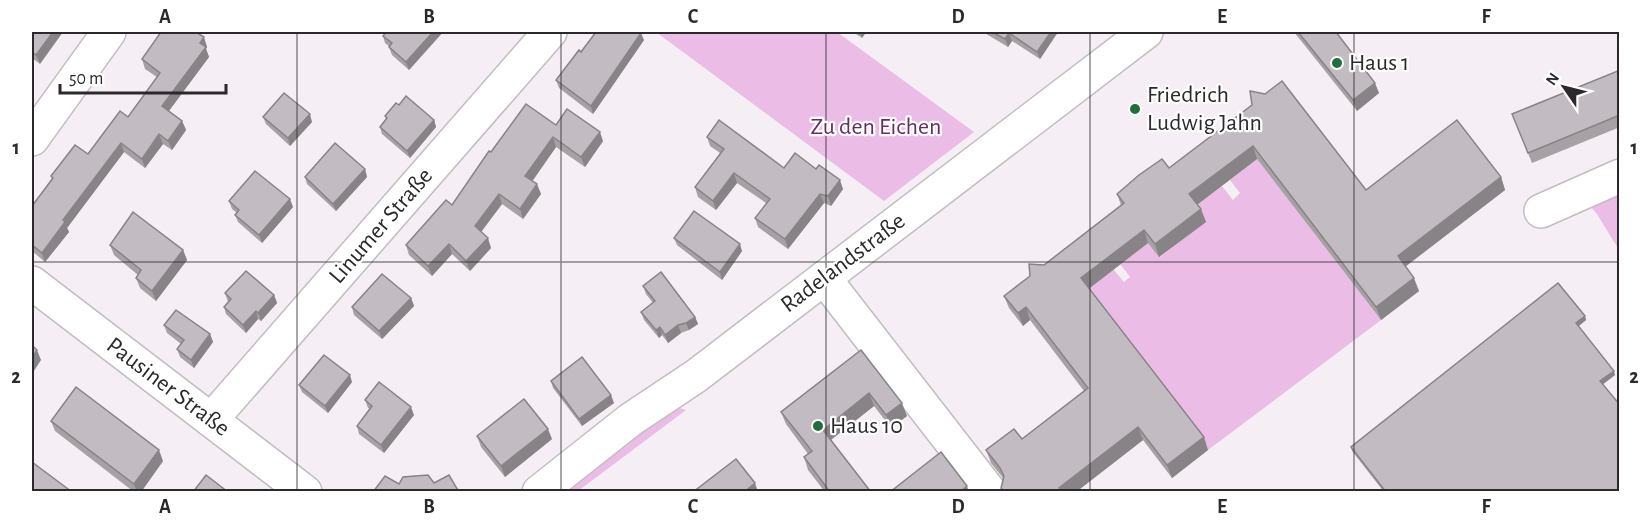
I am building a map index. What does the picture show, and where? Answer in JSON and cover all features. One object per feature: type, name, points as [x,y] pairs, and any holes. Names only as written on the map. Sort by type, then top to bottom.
[{"type":"street","points":[[32,139],[109,32]]},
{"type":"street","name":"Linumer Straße","points":[[211,420],[550,32]]},
{"type":"street","name":"Radelandstraße","points":[[539,492],[630,420],[694,378],[1146,32]]},
{"type":"street","points":[[1541,211],[1620,176]]},
{"type":"street","points":[[824,278],[990,492]]},
{"type":"street","name":"Pausiner Straße","points":[[32,283],[304,492]]},
{"type":"green space","name":"Zu den Eichen","points":[[656,32],[837,32],[974,132],[884,201]]},
{"type":"green space","points":[[1257,159],[1381,320],[1208,450],[1086,291],[1113,269],[1124,282],[1130,277],[1120,264],[1148,243],[1160,257],[1205,222],[1194,207],[1222,186],[1233,200],[1240,193],[1230,180]]},
{"type":"green space","points":[[1619,185],[1619,250],[1597,214],[1584,199]]},
{"type":"green space","points":[[669,405],[686,410],[578,491],[550,492]]},
{"type":"building","points":[[32,32],[53,32],[36,55],[32,52]]},
{"type":"building","points":[[161,32],[196,32],[204,37],[200,43],[206,47],[162,106],[182,121],[168,141],[159,134],[142,159],[121,143],[63,220],[65,222],[42,253],[32,245],[32,206],[75,145],[88,154],[120,111],[128,117],[160,73],[142,59]]},
{"type":"building","points":[[386,32],[433,32],[406,62],[389,47],[392,43],[383,36]]},
{"type":"building","points":[[596,32],[641,33],[591,106],[556,80]]},
{"type":"building","points":[[992,32],[1051,32],[1037,52],[1009,33],[1005,39]]},
{"type":"building","name":"Haus 1","points":[[1298,32],[1336,32],[1375,83],[1353,100]]},
{"type":"building","points":[[1620,70],[1620,115],[1528,153],[1512,114]]},
{"type":"building","points":[[1282,81],[1366,190],[1457,120],[1501,177],[1398,256],[1414,278],[1376,307],[1253,146],[1189,194],[1201,209],[1155,244],[1144,230],[1081,278],[1204,437],[1167,465],[1138,427],[1059,488],[1062,492],[1004,492],[1001,488],[1004,476],[986,450],[1014,429],[1022,439],[1088,388],[1026,307],[1018,313],[1004,296],[1030,276],[1029,264],[1044,265],[1124,203],[1117,194],[1139,175],[1162,159],[1169,168],[1252,105],[1250,91],[1265,94]]},
{"type":"building","points":[[284,93],[310,114],[288,138],[263,117]]},
{"type":"building","points":[[406,96],[434,120],[407,151],[380,127],[387,118],[385,116],[396,103],[399,105]]},
{"type":"building","points":[[526,104],[556,125],[567,109],[600,132],[581,157],[553,137],[525,176],[537,184],[520,209],[499,194],[475,226],[488,238],[466,261],[449,244],[428,266],[406,245],[446,200],[452,205],[489,151],[491,152]]},
{"type":"building","points":[[719,120],[784,168],[795,153],[816,169],[819,165],[840,180],[828,196],[820,194],[785,239],[755,218],[770,199],[734,173],[713,201],[695,187],[724,149],[707,137]]},
{"type":"building","points":[[335,143],[365,169],[333,204],[305,177]]},
{"type":"building","points":[[255,171],[290,199],[259,235],[235,215],[239,210],[229,201]]},
{"type":"building","points":[[694,211],[740,244],[720,272],[674,238]]},
{"type":"building","points":[[133,212],[183,250],[152,291],[136,278],[141,270],[110,245]]},
{"type":"building","points":[[246,271],[274,295],[258,313],[256,311],[243,325],[224,307],[231,299],[225,293]]},
{"type":"building","points":[[661,272],[695,317],[678,325],[665,335],[660,327],[656,330],[641,312],[655,301],[643,286]]},
{"type":"building","points":[[382,274],[411,298],[379,331],[352,307]]},
{"type":"building","points":[[1558,283],[1585,316],[1576,323],[1614,371],[1600,381],[1620,405],[1620,492],[1386,492],[1351,447]]},
{"type":"building","points":[[176,310],[210,334],[191,360],[177,349],[184,340],[164,325]]},
{"type":"building","points":[[32,345],[37,350],[32,358]]},
{"type":"building","name":"Haus 10","points":[[861,350],[902,403],[886,415],[869,393],[823,430],[871,492],[830,492],[804,457],[812,451],[781,412]]},
{"type":"building","points":[[324,355],[350,375],[325,406],[299,385]]},
{"type":"building","points":[[582,357],[611,395],[579,419],[551,381]]},
{"type":"building","points":[[379,382],[411,407],[381,445],[357,426],[372,406],[365,400]]},
{"type":"building","points":[[76,387],[159,450],[134,484],[51,421]]},
{"type":"building","points":[[524,399],[548,429],[501,466],[477,436]]},
{"type":"building","points":[[941,452],[967,486],[960,492],[890,492]]},
{"type":"building","points":[[736,459],[755,483],[744,492],[693,492]]},
{"type":"building","points":[[32,462],[72,492],[32,492]]},
{"type":"building","points":[[206,475],[228,492],[193,492]]},
{"type":"building","points":[[428,475],[434,483],[449,475],[459,492],[373,492],[385,476],[399,484],[403,477]]},
{"type":"place","name":"Haus 1","points":[[1337,63]]},
{"type":"place","name":"Friedrich Ludwig Jahn","points":[[1135,109]]},
{"type":"place","name":"Haus 10","points":[[818,426]]}]
